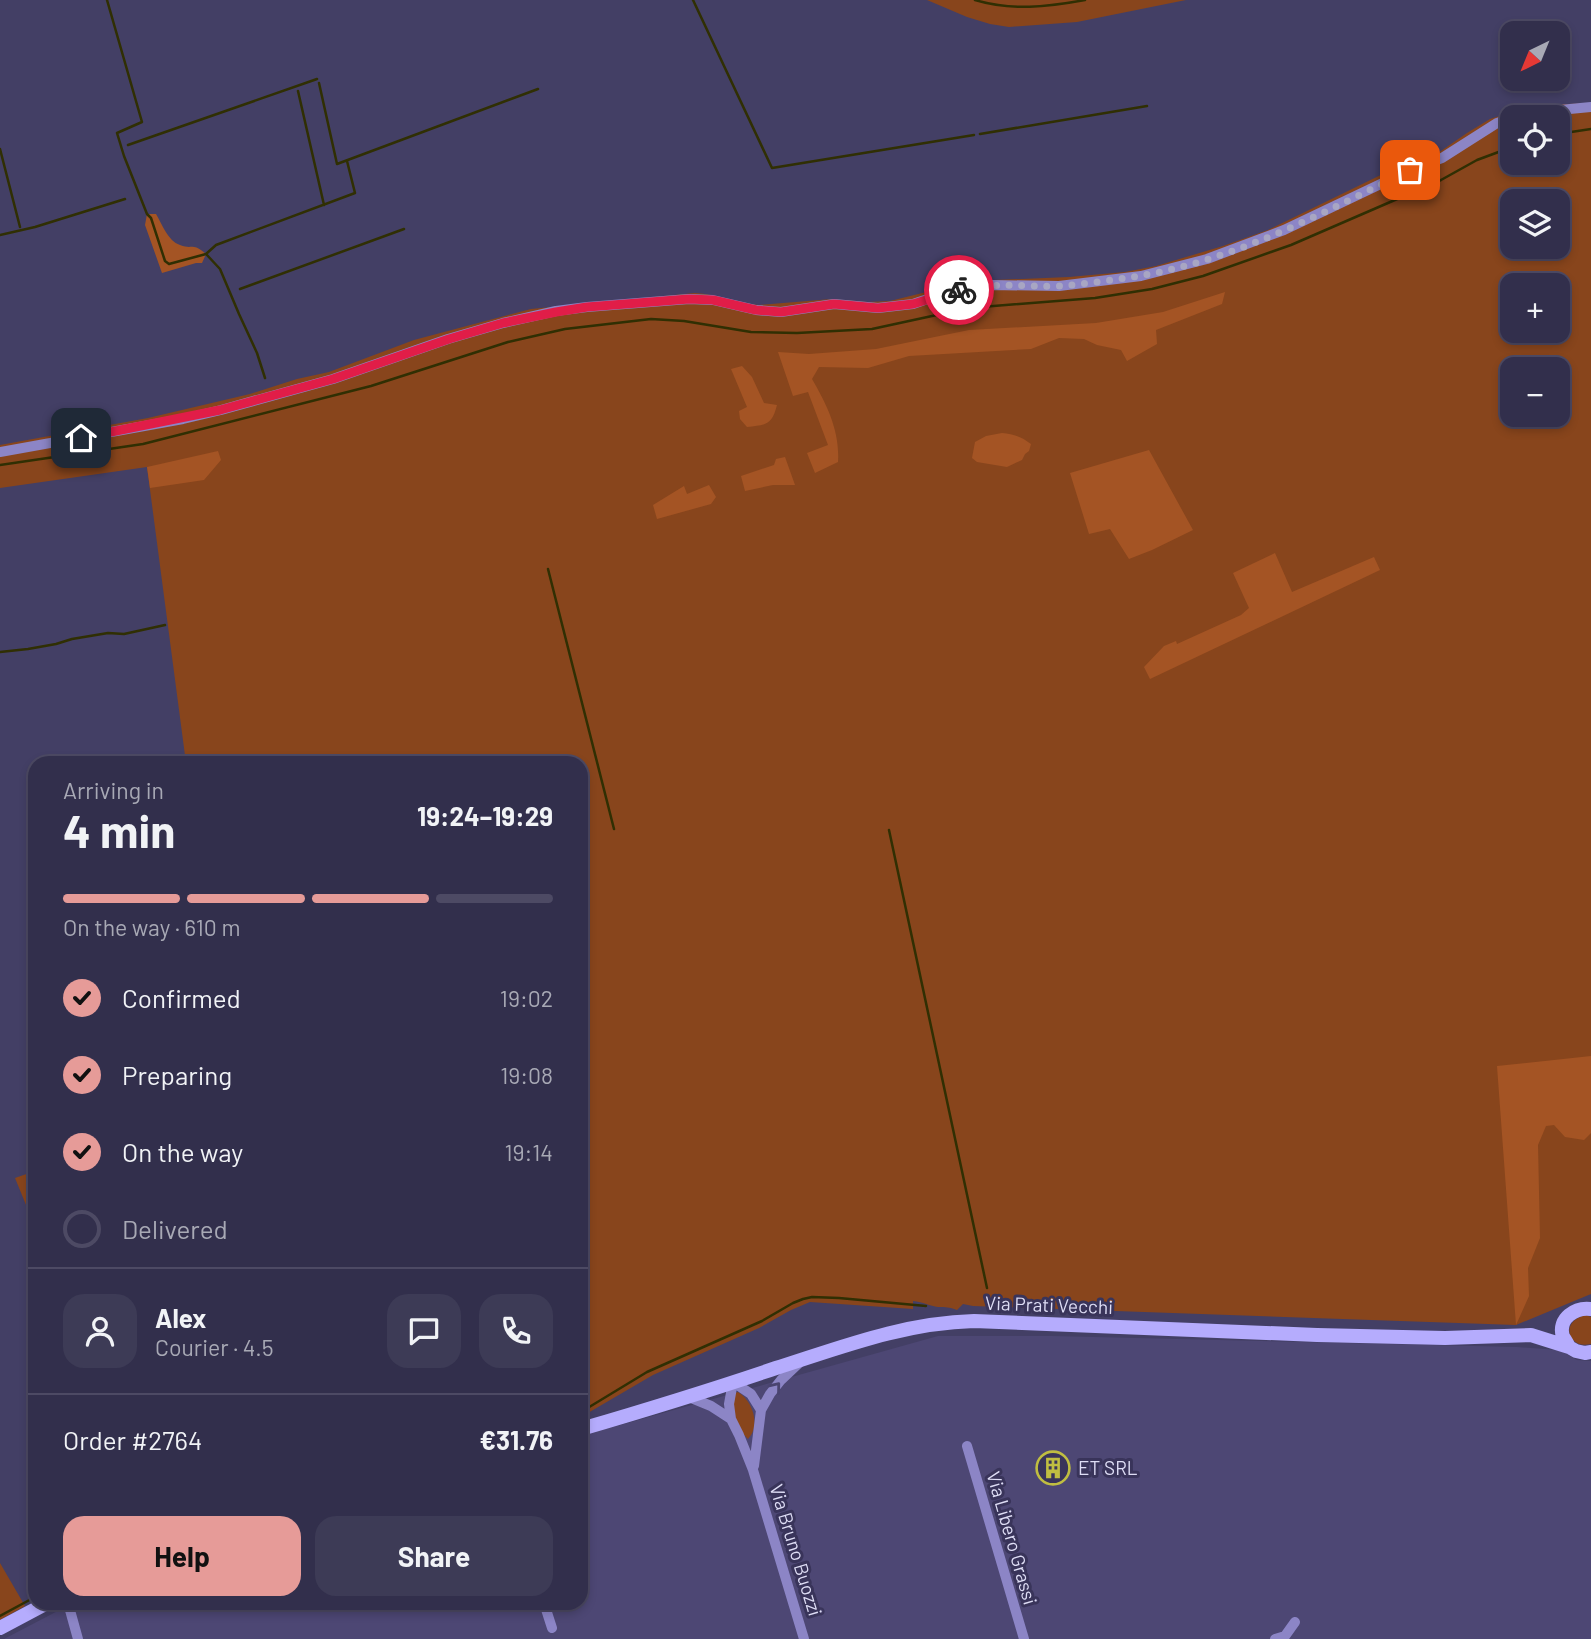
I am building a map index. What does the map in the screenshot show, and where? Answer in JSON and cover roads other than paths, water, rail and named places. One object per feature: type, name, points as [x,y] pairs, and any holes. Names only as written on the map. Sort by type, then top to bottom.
[{"type":"main road","name":"Via Prati Vecchi","points":[[1531,1335],[1565,1320],[1578,1309],[1590,1308]]},
{"type":"main road","points":[[1565,1320],[1563,1337],[1569,1347]]},
{"type":"main road","name":"Via Prati Vecchi","points":[[588,1427],[689,1397],[861,1340],[903,1329],[961,1321],[1317,1335],[1445,1338],[1531,1335],[1576,1351],[1591,1352]]},
{"type":"main road","points":[[0,1628],[34,1610]]},
{"type":"street","points":[[1570,109],[1591,107]]},
{"type":"street","points":[[0,452],[158,424],[220,410],[333,379],[503,323],[587,307],[689,299],[713,300],[756,310],[781,312],[834,304],[878,308],[913,304],[944,293],[991,285],[1059,286],[1141,276],[1239,248],[1296,225],[1410,170],[1442,158],[1500,124]]},
{"type":"street","name":"Via Bruno Buozzi","points":[[753,1471],[761,1410],[781,1380],[804,1359]]},
{"type":"street","points":[[733,1382],[751,1394],[761,1410]]},
{"type":"street","name":"Via Bruno Buozzi","points":[[733,1382],[729,1404],[731,1419],[753,1471],[804,1639]]},
{"type":"street","points":[[689,1397],[711,1406],[731,1419]]},
{"type":"street","name":"Via Libero Grassi","points":[[967,1446],[1024,1639]]},
{"type":"street","points":[[70,1610],[78,1639]]},
{"type":"street","points":[[546,1610],[552,1628]]},
{"type":"street","points":[[1275,1639],[1285,1636],[1295,1622]]},
{"type":"waterway","points":[[107,0],[142,122],[117,133],[165,261],[169,264],[206,254],[220,269],[257,353],[265,378]]},
{"type":"waterway","points":[[693,0],[772,168],[974,135]]},
{"type":"waterway","points":[[975,0],[1002,6],[1030,7],[1085,0]]},
{"type":"waterway","points":[[128,145],[317,79]]},
{"type":"waterway","points":[[319,83],[337,164],[538,89]]},
{"type":"waterway","points":[[298,91],[324,205]]},
{"type":"waterway","points":[[980,134],[1147,106]]},
{"type":"waterway","points":[[1570,132],[1591,129]]},
{"type":"waterway","points":[[0,149],[20,227]]},
{"type":"waterway","points":[[0,465],[143,444],[371,386],[508,342],[565,329],[651,319],[684,321],[751,332],[797,333],[872,329],[969,308],[1095,298],[1152,289],[1203,276],[1291,245],[1500,151]]},
{"type":"waterway","points":[[206,254],[216,245],[355,193],[347,161]]},
{"type":"waterway","points":[[0,235],[125,199]]},
{"type":"waterway","points":[[240,289],[404,229]]},
{"type":"waterway","points":[[548,569],[614,829]]},
{"type":"waterway","points":[[0,652],[108,633],[124,634],[165,625]]},
{"type":"waterway","points":[[889,830],[987,1288]]},
{"type":"waterway","points":[[588,1408],[647,1372],[762,1321],[803,1299],[839,1298],[926,1306]]},
{"type":"waterway","points":[[0,1616],[28,1601]]},
{"type":"place","name":"ET SRL","points":[[1053,1468]]}]
